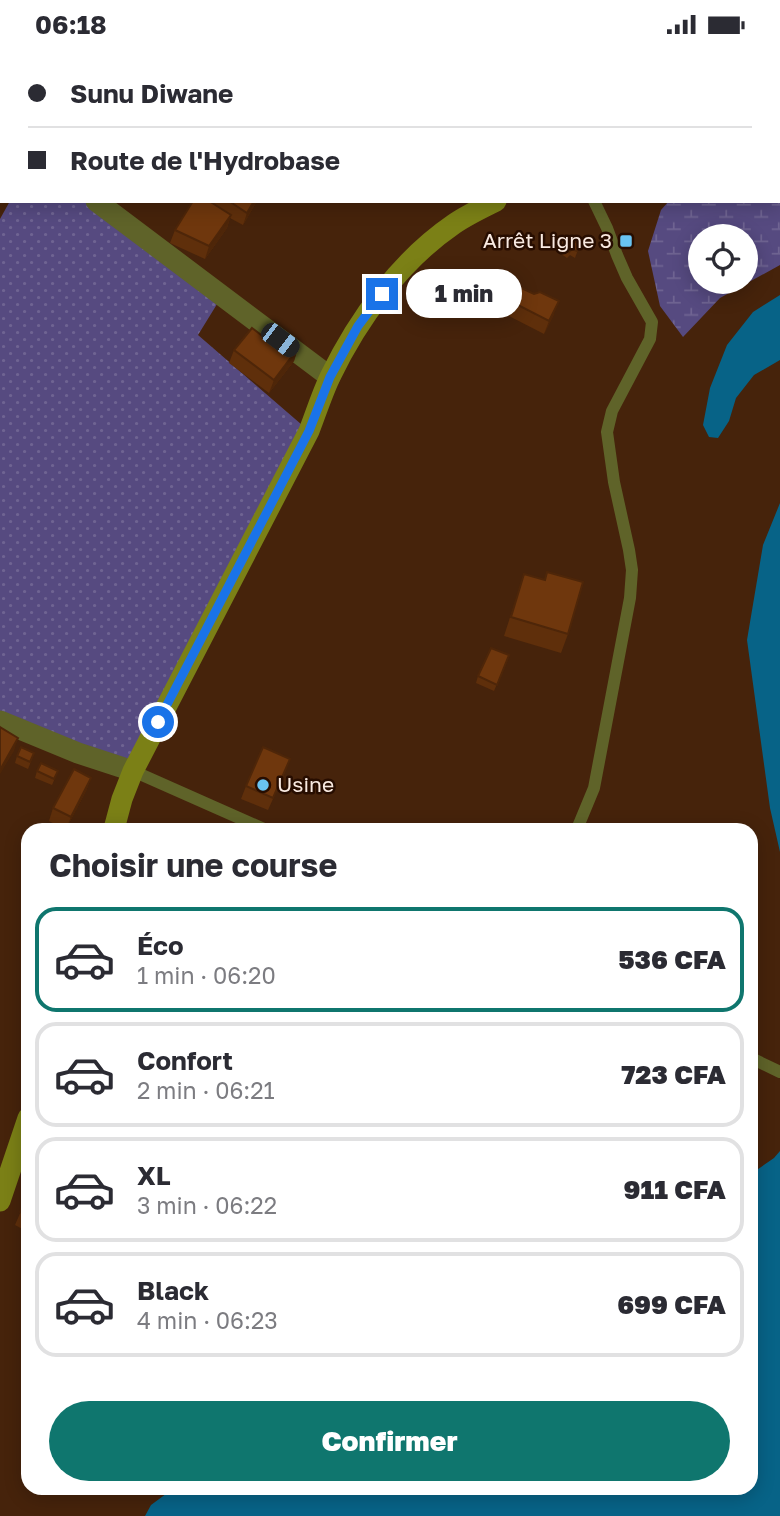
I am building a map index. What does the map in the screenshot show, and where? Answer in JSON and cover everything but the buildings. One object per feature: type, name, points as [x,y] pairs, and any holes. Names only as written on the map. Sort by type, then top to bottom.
[{"type":"street","points":[[99,203],[330,377]]},
{"type":"street","points":[[116,823],[133,771],[309,431],[330,377],[358,326],[407,264],[454,223],[492,203]]},
{"type":"street","points":[[0,721],[78,753],[133,771]]},
{"type":"street","points":[[0,1201],[21,1139]]},
{"type":"lane","points":[[580,823],[594,788],[630,598],[632,570],[607,432],[612,411],[650,339],[652,322],[627,278],[595,203]]},
{"type":"lane","points":[[133,771],[250,823]]},
{"type":"lane","points":[[758,1061],[780,1072]]},
{"type":"green space","points":[[9,203],[99,203],[222,296],[198,335],[309,431],[133,771],[0,721],[0,219]]},
{"type":"green space","points":[[667,203],[780,203],[780,265],[758,277],[758,224],[688,224],[688,294],[727,294],[720,298],[683,337],[660,306],[648,251],[661,210]]},
{"type":"water","points":[[780,295],[780,360],[754,375],[736,398],[729,421],[718,438],[709,437],[703,425],[710,388],[727,345],[753,312]]},
{"type":"water","points":[[780,503],[780,852],[770,808],[747,640],[763,545]]},
{"type":"water","points":[[780,1151],[780,1516],[145,1516],[151,1505],[165,1495],[758,1495],[758,1169]]},
{"type":"place","name":"Arrêt Ligne 3","points":[[626,241]]},
{"type":"place","name":"Usine","points":[[263,785]]},
{"type":"route","points":[[158,722],[309,431],[330,377],[358,326],[382,294]]}]
